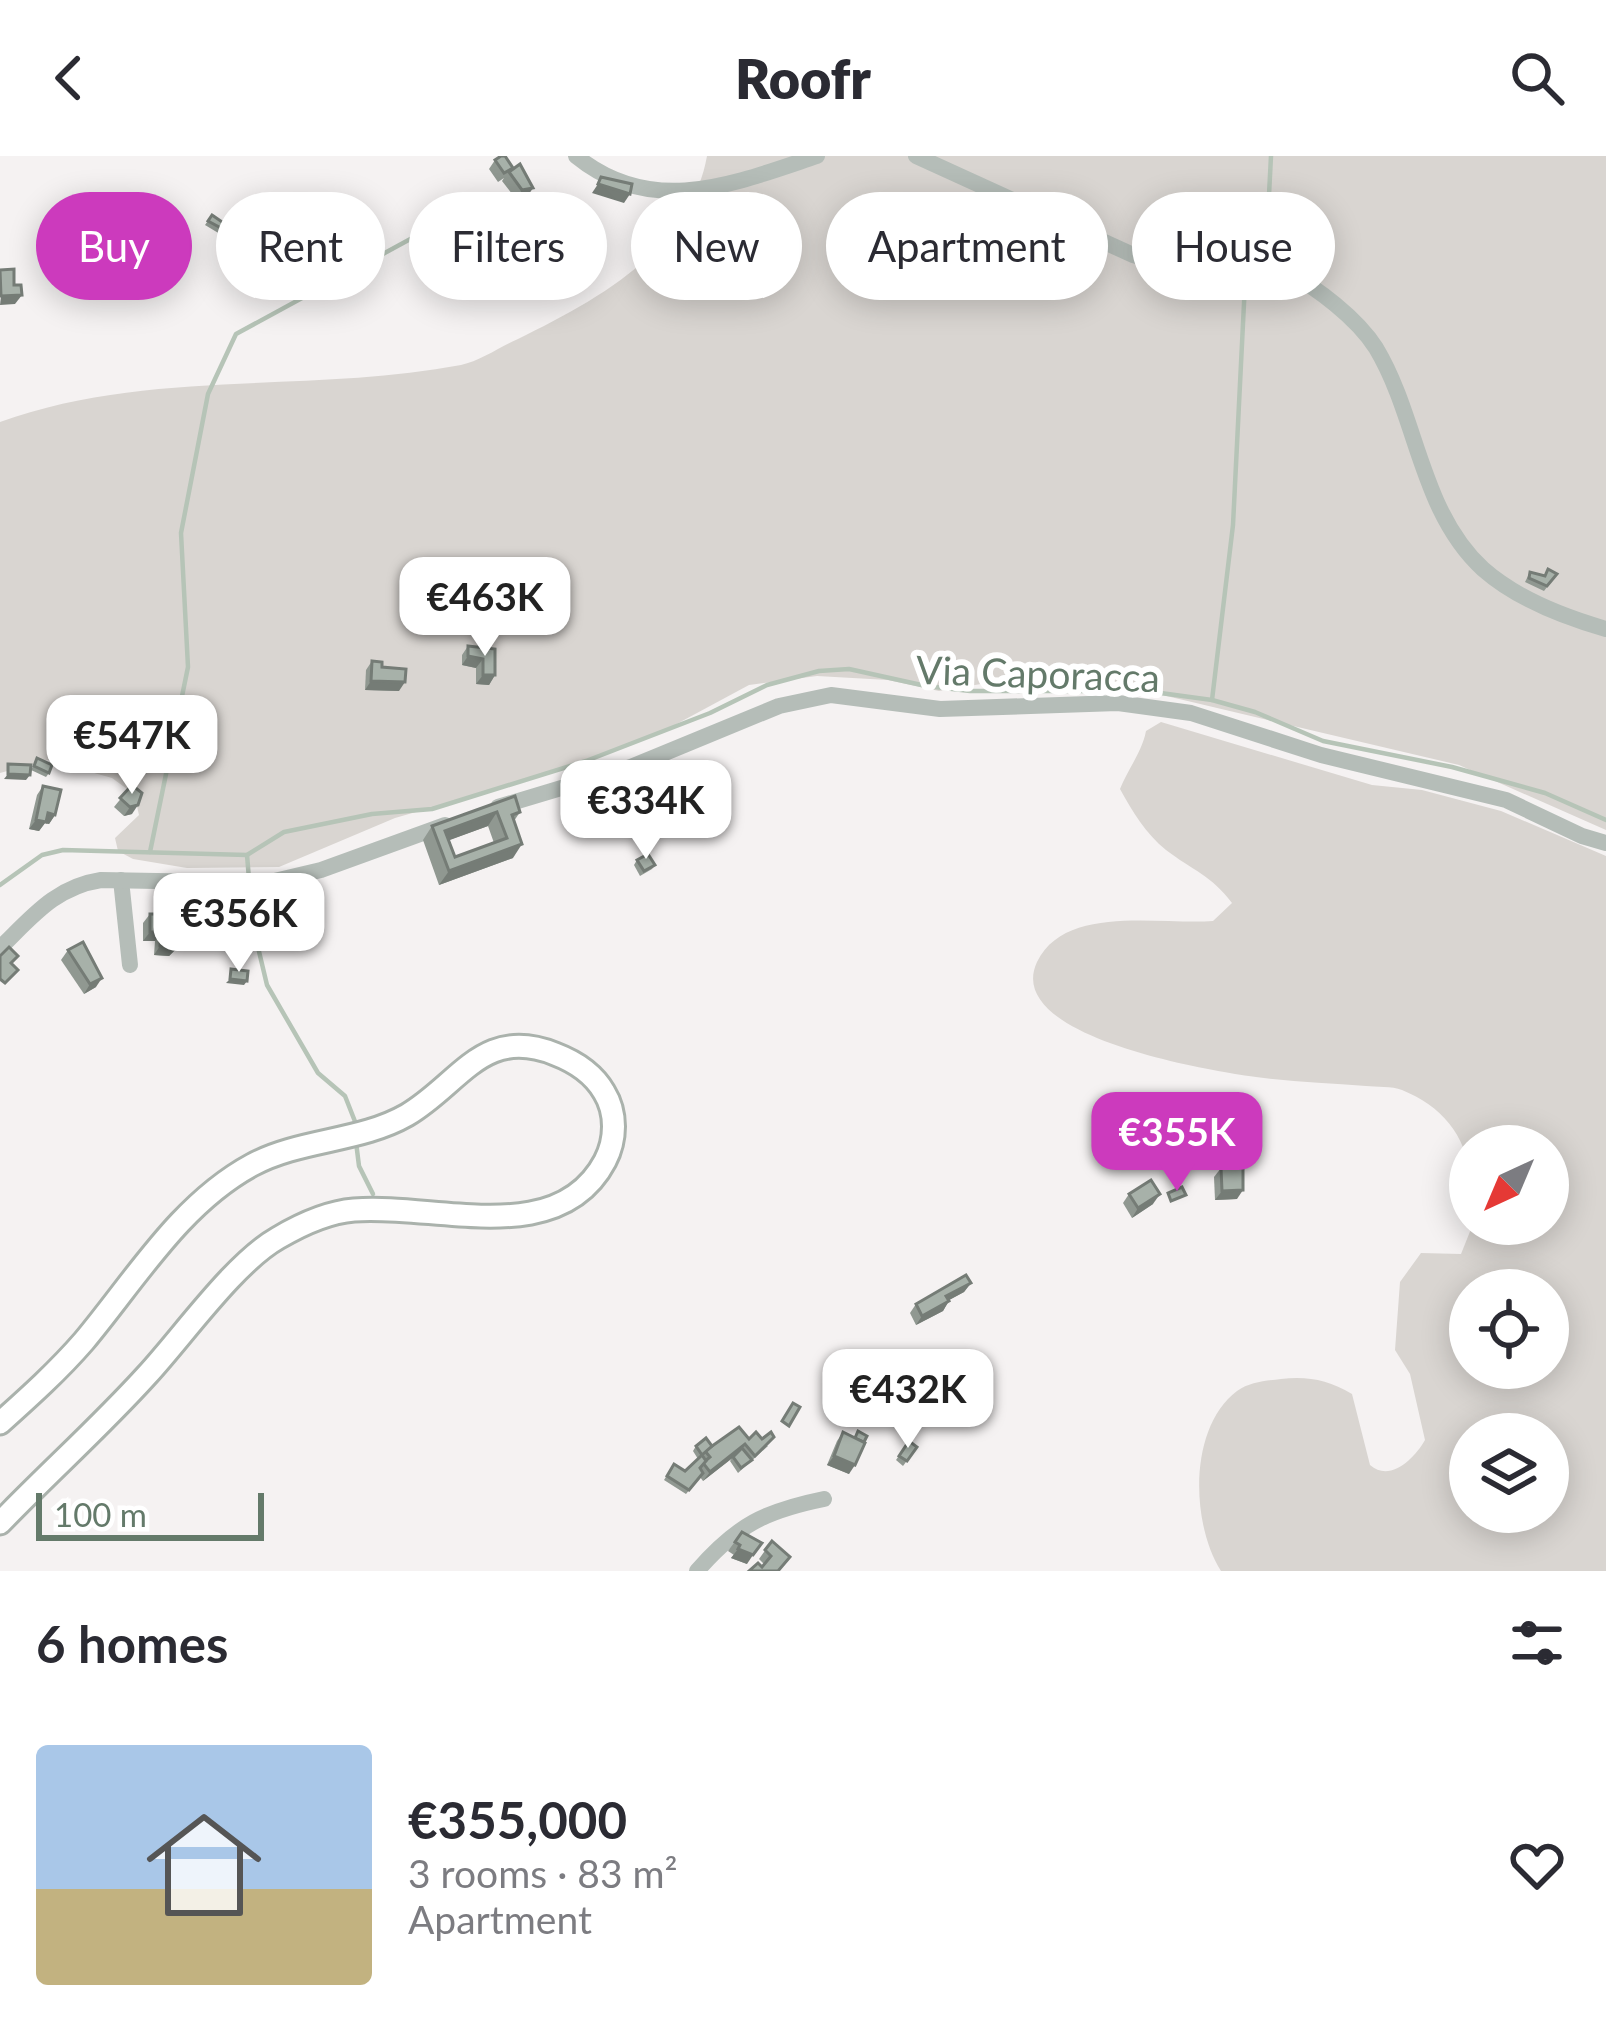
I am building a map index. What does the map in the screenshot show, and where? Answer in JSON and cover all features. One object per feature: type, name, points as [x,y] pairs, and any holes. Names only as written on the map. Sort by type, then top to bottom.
[{"type":"main road","points":[[0,1424],[69,1358],[199,1204],[251,1166],[290,1148],[370,1129],[406,1115],[472,1061],[504,1047],[540,1048],[574,1062],[609,1099],[613,1141],[603,1166],[583,1189],[550,1212],[506,1216],[407,1208],[348,1210],[276,1239],[0,1523]]},
{"type":"street","points":[[576,156],[619,185],[697,190],[817,156]]},
{"type":"street","points":[[916,156],[1133,254],[1160,261],[1260,263],[1283,269],[1310,287],[1360,327],[1375,347],[1406,414],[1433,494],[1480,566],[1532,601],[1606,629]]},
{"type":"street","name":"Via Caporacca","points":[[478,814],[631,767],[779,706],[831,695],[940,710],[1118,704],[1191,713],[1321,755],[1506,800],[1606,843]]},
{"type":"street","points":[[0,948],[53,896],[80,884],[121,880],[266,883],[321,870],[456,822]]},
{"type":"street","points":[[121,880],[130,965]]},
{"type":"street","points":[[698,1571],[722,1543],[755,1518],[824,1499]]},
{"type":"shaded area","points":[[707,156],[1606,156],[1606,830],[1459,765],[1158,694],[987,683],[939,691],[888,680],[817,676],[749,685],[671,727],[569,768],[395,818],[279,867],[187,868],[133,859],[118,851],[115,838],[139,815],[134,794],[112,778],[48,760],[0,773],[0,422],[113,394],[346,379],[461,365],[590,300],[607,300],[607,290],[631,272],[631,300],[802,300],[802,192],[697,189]]},
{"type":"shaded area","points":[[1161,722],[1372,785],[1422,790],[1501,811],[1606,856],[1606,1571],[1221,1571],[1204,1528],[1199,1477],[1202,1452],[1221,1407],[1237,1391],[1258,1382],[1300,1378],[1326,1382],[1352,1394],[1370,1465],[1386,1471],[1408,1461],[1425,1440],[1410,1374],[1395,1350],[1400,1282],[1421,1253],[1461,1254],[1465,1245],[1569,1245],[1569,1125],[1450,1125],[1429,1104],[1402,1090],[1270,1079],[1198,1067],[1116,1045],[1079,1030],[1050,1011],[1035,988],[1037,962],[1050,944],[1069,932],[1115,921],[1213,921],[1232,903],[1209,879],[1159,844],[1120,789],[1146,731]]},
{"type":"building","points":[[501,156],[513,168],[504,173],[495,160]]},
{"type":"building","points":[[520,164],[533,188],[522,190],[509,172]]},
{"type":"building","points":[[601,177],[632,184],[630,194],[598,184]]},
{"type":"building","points":[[14,269],[14,285],[21,285],[22,295],[1,296],[0,270]]},
{"type":"building","points":[[1548,569],[1557,574],[1547,586],[1529,578],[1530,572],[1545,576]]},
{"type":"building","points":[[468,646],[495,649],[495,675],[483,675],[483,659],[468,656]]},
{"type":"building","points":[[372,661],[406,669],[405,682],[371,681]]},
{"type":"building","points":[[37,758],[52,765],[49,773],[34,766]]},
{"type":"building","points":[[8,764],[31,765],[30,775],[8,774]]},
{"type":"building","points":[[132,785],[142,793],[138,805],[130,807],[120,798]]},
{"type":"building","points":[[43,786],[61,790],[55,815],[48,813],[46,822],[36,820]]},
{"type":"building","points":[[515,796],[520,812],[512,815],[522,844],[449,871],[432,826]],"holes":[[[497,812],[507,838],[455,857],[445,831]]]},
{"type":"building","points":[[648,854],[655,865],[644,871],[637,860]]},
{"type":"building","points":[[150,914],[206,914],[202,934],[184,935],[184,940],[175,940],[175,947],[160,946],[161,932],[150,932]]},
{"type":"building","points":[[83,942],[102,978],[90,984],[68,950]]},
{"type":"building","points":[[9,947],[18,956],[11,963],[18,970],[5,983],[0,979],[0,956]]},
{"type":"building","points":[[231,969],[248,971],[247,981],[230,979]]},
{"type":"building","points":[[1243,1167],[1243,1190],[1222,1191],[1221,1168]]},
{"type":"building","points":[[1151,1180],[1160,1194],[1138,1208],[1129,1194]]},
{"type":"building","points":[[1182,1187],[1186,1195],[1171,1201],[1168,1193]]},
{"type":"building","points":[[966,1275],[971,1283],[922,1316],[916,1304]]},
{"type":"building","points":[[793,1403],[800,1407],[789,1426],[782,1421]]},
{"type":"building","points":[[739,1427],[749,1439],[756,1432],[762,1439],[771,1432],[774,1437],[755,1456],[745,1444],[710,1472],[703,1463],[710,1457],[705,1451]]},
{"type":"building","points":[[843,1432],[865,1443],[855,1465],[834,1456]]},
{"type":"building","points":[[706,1438],[712,1446],[702,1455],[696,1446]]},
{"type":"building","points":[[909,1441],[917,1447],[907,1461],[899,1456]]},
{"type":"building","points":[[742,1448],[752,1460],[741,1468],[733,1457]]},
{"type":"building","points":[[702,1455],[706,1461],[700,1468],[703,1473],[689,1490],[667,1476],[674,1464],[685,1471]]},
{"type":"building","points":[[742,1532],[762,1543],[753,1555],[738,1549],[735,1542]]},
{"type":"building","points":[[772,1541],[790,1557],[778,1571],[749,1571],[758,1563],[762,1567],[771,1556],[765,1550]]},
{"type":"waterway","points":[[1269,192],[1271,156]]},
{"type":"waterway","points":[[150,852],[188,667],[181,533],[208,394],[236,334],[409,240]]},
{"type":"waterway","points":[[1212,700],[1233,525],[1244,300]]},
{"type":"waterway","points":[[0,885],[42,855],[63,850],[247,855],[284,832],[372,814],[432,809],[586,761],[710,713],[767,685],[819,671],[849,669],[970,691],[1146,691],[1212,700],[1255,712],[1323,741],[1452,767],[1545,793],[1606,820]]},
{"type":"waterway","points":[[247,855],[249,879]]},
{"type":"waterway","points":[[250,890],[251,918],[267,985],[318,1073],[345,1096],[356,1124]]},
{"type":"waterway","points":[[356,1142],[359,1166],[373,1194]]}]
